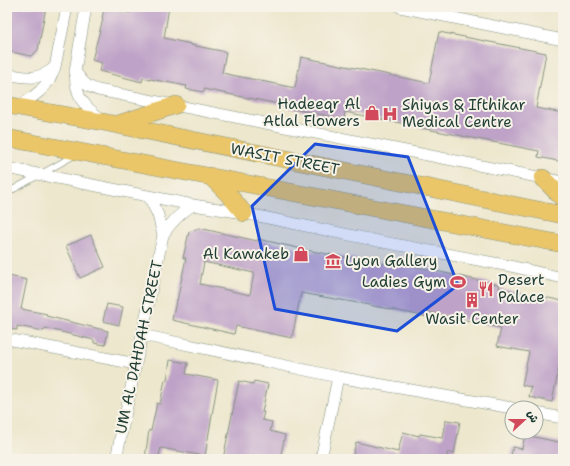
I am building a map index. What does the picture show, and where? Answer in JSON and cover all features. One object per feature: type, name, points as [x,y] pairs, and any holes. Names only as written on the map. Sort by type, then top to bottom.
[{"type":"main road","points":[[110,123],[176,105]]},
{"type":"main road","name":"WASIT STREET","points":[[12,106],[110,123],[563,214]]},
{"type":"main road","name":"WASIT STREET","points":[[7,138],[563,244]]},
{"type":"main road","points":[[210,176],[244,213]]},
{"type":"main road","points":[[543,178],[563,200]]},
{"type":"street","points":[[12,106],[30,99],[40,91],[49,80],[55,67],[67,7]]},
{"type":"street","points":[[86,7],[75,71],[76,85],[80,98],[88,108],[110,123]]},
{"type":"street","points":[[400,7],[563,40]]},
{"type":"street","points":[[7,74],[32,78],[41,76],[55,67]]},
{"type":"street","points":[[75,71],[83,82],[92,88],[563,182]]},
{"type":"street","points":[[7,168],[193,205],[244,213],[563,278]]},
{"type":"street","name":"UM AL DAHDAH STREET","points":[[149,196],[158,215],[163,235]]},
{"type":"street","name":"UM AL DAHDAH STREET","points":[[116,459],[163,235],[176,218],[193,205]]},
{"type":"street","points":[[142,335],[338,377],[504,407]]},
{"type":"street","points":[[7,339],[136,364]]},
{"type":"street","points":[[320,459],[338,377]]},
{"type":"street","points":[[544,414],[563,418]]},
{"type":"lane","points":[[7,192],[80,152]]},
{"type":"highlighted area","points":[[315,144],[408,157],[458,285],[397,331],[275,309],[252,206]]},
{"type":"building","points":[[7,7],[46,7],[38,50],[31,56],[7,51]]},
{"type":"building","points":[[131,7],[169,7],[164,38],[226,52],[222,73],[295,88],[301,57],[429,83],[439,32],[546,53],[536,108],[563,113],[563,162],[538,157],[539,151],[345,112],[344,119],[204,89],[204,92],[186,89],[187,86],[150,79],[143,78],[142,82],[99,71],[102,63],[92,60],[103,19],[104,8],[130,13]]},
{"type":"building","points":[[199,228],[257,241],[258,239],[311,251],[384,264],[385,260],[500,285],[499,288],[563,301],[563,337],[559,357],[561,357],[552,402],[529,397],[531,387],[522,385],[529,352],[497,346],[501,328],[429,312],[428,317],[301,293],[292,338],[236,326],[234,334],[172,320],[186,258],[183,258],[189,232]],"holes":[[[204,262],[254,273],[250,295],[200,284]]]},
{"type":"building","points":[[91,235],[105,267],[80,278],[66,246]]},
{"type":"building","points":[[9,276],[27,280],[21,309],[47,314],[46,316],[108,331],[105,345],[94,343],[94,340],[45,328],[44,331],[17,326],[17,330],[7,329],[7,288]]},
{"type":"building","points":[[107,304],[123,307],[119,325],[103,321]]},
{"type":"building","points":[[170,360],[188,363],[186,374],[218,380],[205,456],[161,448],[158,459],[145,459],[149,430],[151,431],[157,403],[160,404],[165,380],[167,380]]},
{"type":"building","points":[[239,381],[253,384],[254,381],[268,384],[262,412],[264,412],[262,420],[272,422],[270,431],[285,435],[280,459],[223,459]]},
{"type":"building","points":[[446,420],[460,422],[454,454],[448,452],[446,459],[352,459],[356,442],[398,452],[403,432],[419,436],[420,434],[443,438]]},
{"type":"building","points":[[544,439],[563,443],[563,459],[510,459],[513,447],[522,449],[524,440]]},
{"type":"place","name":"Hadeeqr Al Atlal Flowers","points":[[372,113]]},
{"type":"place","name":"Shiyas & Ifthikar Medical Centre","points":[[390,114]]},
{"type":"place","name":"Al Kawakeb","points":[[301,254]]},
{"type":"place","name":"Lyon Gallery","points":[[333,261]]},
{"type":"place","name":"Ladies Gym","points":[[458,282]]},
{"type":"place","name":"Desert Palace","points":[[486,289]]},
{"type":"place","name":"Wasit Center","points":[[472,300]]}]
